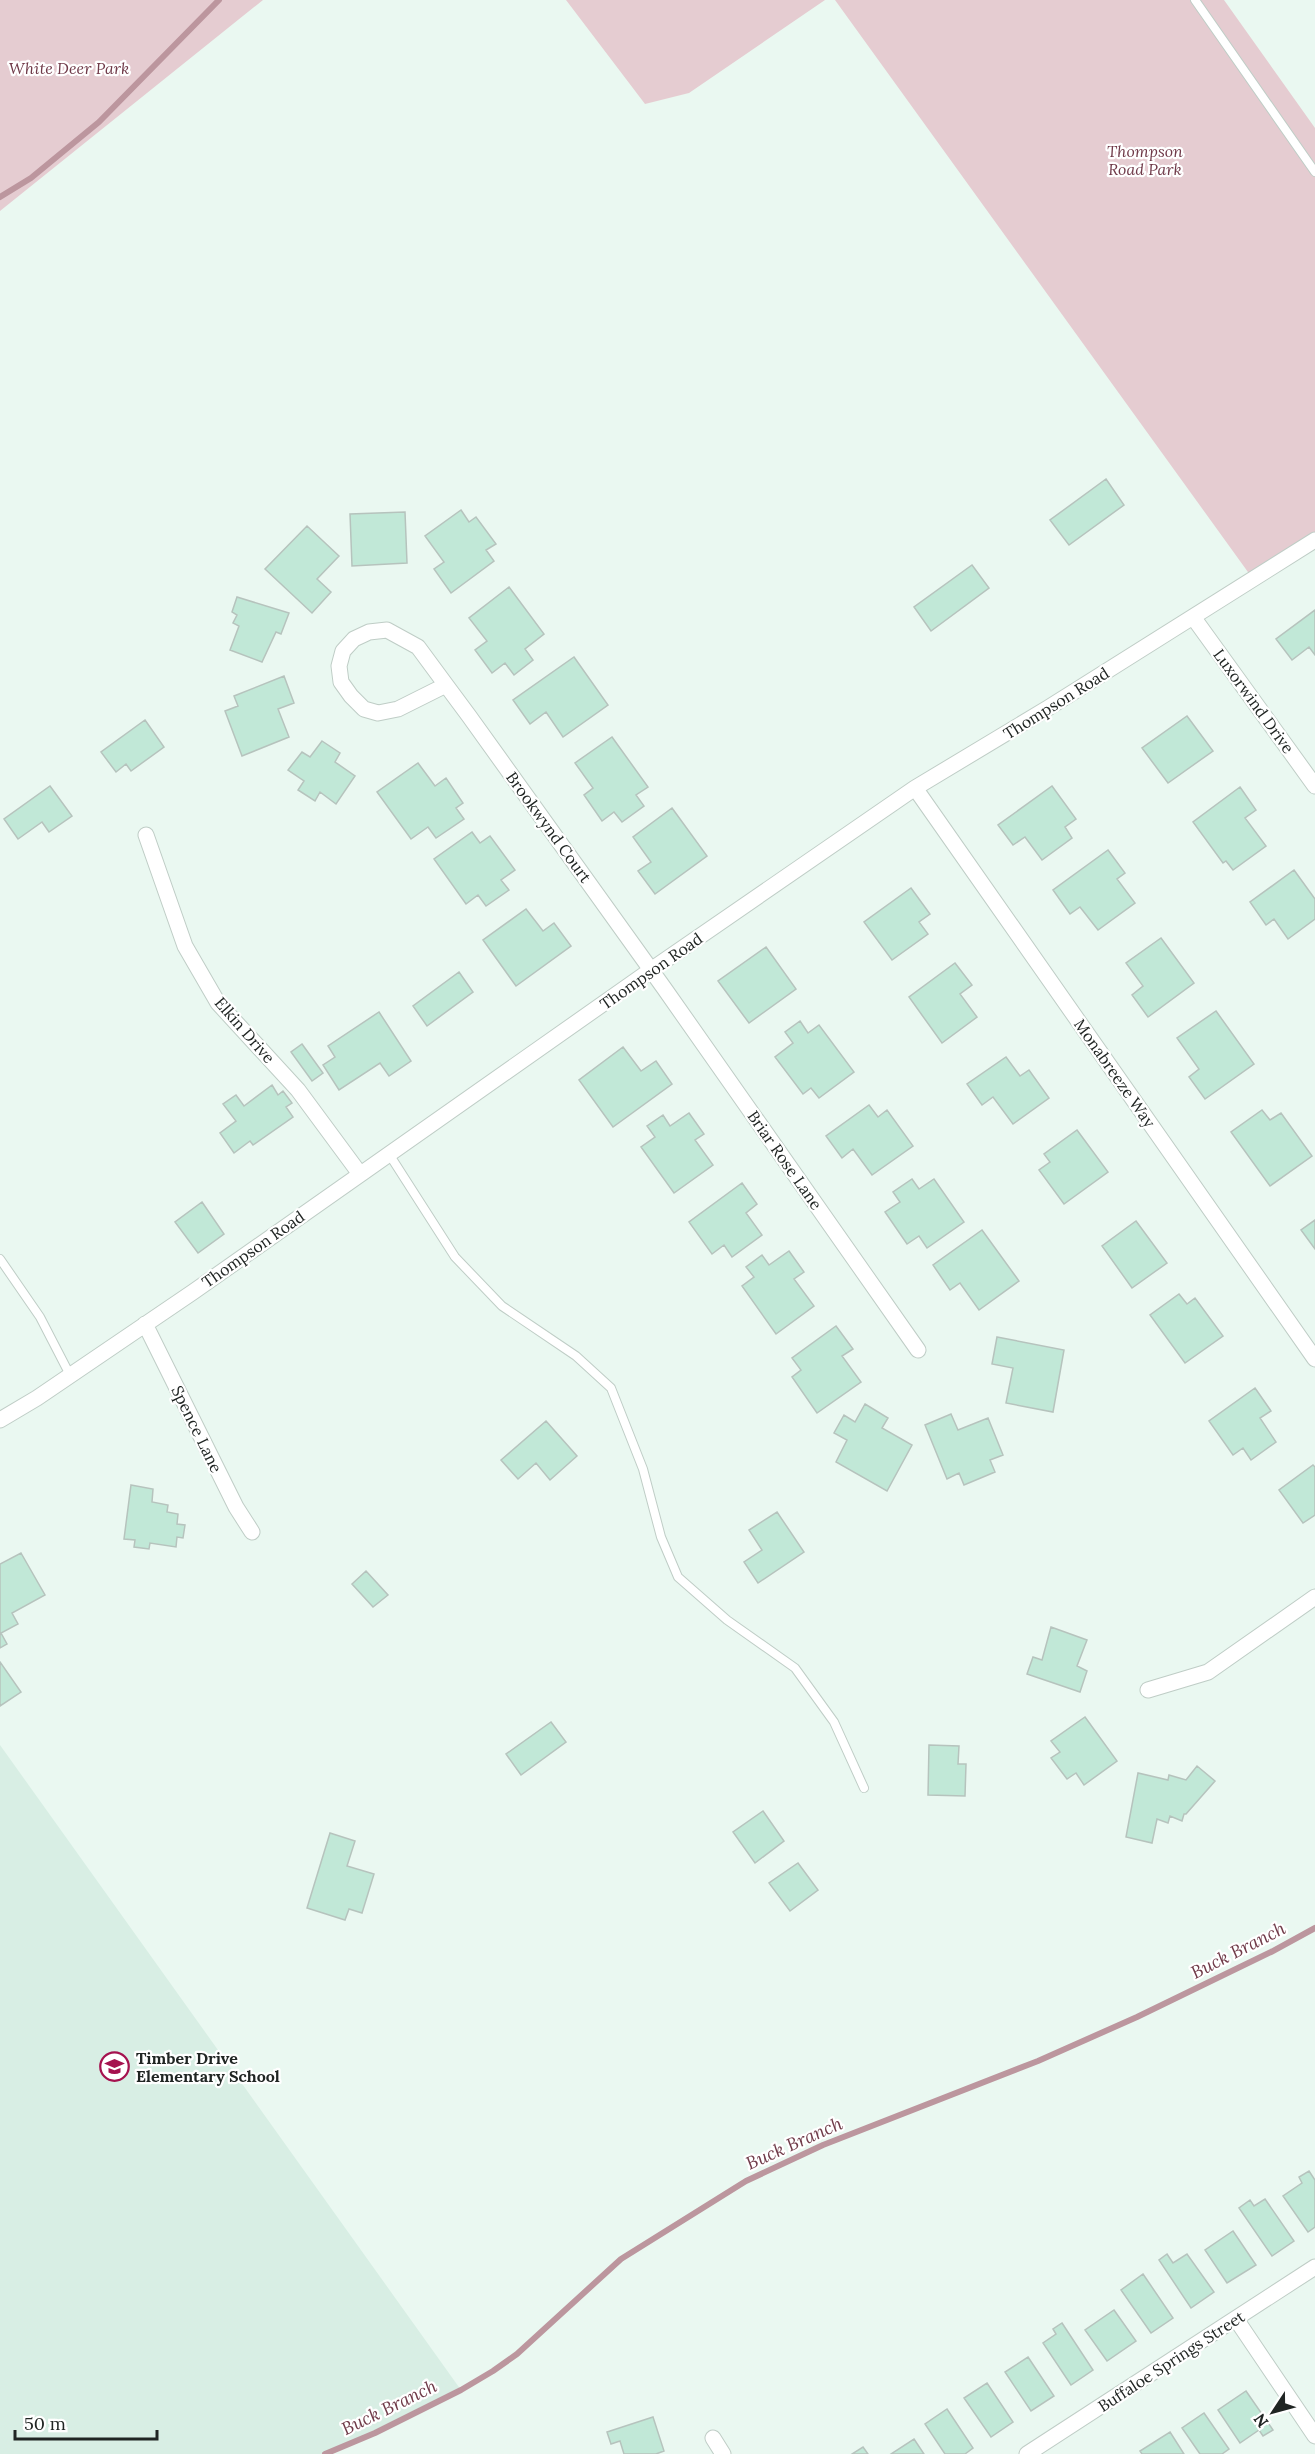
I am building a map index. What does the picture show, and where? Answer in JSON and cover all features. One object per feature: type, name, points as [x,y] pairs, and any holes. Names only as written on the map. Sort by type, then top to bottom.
[{"type":"street","name":"Thompson Road","points":[[0,1420],[145,1324],[915,788],[1315,540]]},
{"type":"street","name":"Luxorwind Drive","points":[[1193,617],[1315,786]]},
{"type":"street","name":"Brookwynd Court","points":[[446,685],[398,709],[378,713],[364,709],[351,696],[341,682],[339,666],[343,651],[354,639],[369,632],[387,630],[418,647],[446,685],[651,970]]},
{"type":"street","name":"Monabreeze Way","points":[[915,788],[1315,1359]]},
{"type":"street","name":"Elkin Drive","points":[[146,835],[185,946],[218,1003],[298,1090],[360,1174]]},
{"type":"street","name":"Briar Rose Lane","points":[[651,970],[918,1350]]},
{"type":"street","name":"Spence Lane","points":[[145,1324],[236,1507],[252,1532]]},
{"type":"street","points":[[1148,1690],[1208,1672],[1315,1597]]},
{"type":"street","name":"Buffaloe Springs Street","points":[[1028,2454],[1315,2267]]},
{"type":"street","points":[[1236,2319],[1315,2436]]},
{"type":"street","points":[[713,2438],[723,2454]]},
{"type":"lane","points":[[1196,0],[1315,172]]},
{"type":"lane","points":[[389,1154],[455,1257],[502,1306],[576,1356],[611,1388],[643,1468],[661,1537],[678,1577],[727,1620],[795,1668],[834,1722],[864,1788]]},
{"type":"lane","points":[[0,1258],[40,1317],[70,1375]]},
{"type":"shaded area","name":"Timber Drive Elementary School","points":[[0,1745],[461,2390],[375,2433],[325,2454],[0,2454]]},
{"type":"green space","name":"White Deer Park","points":[[0,0],[263,0],[0,211]]},
{"type":"green space","points":[[566,0],[825,0],[689,93],[645,104]]},
{"type":"green space","name":"Thompson Road Park","points":[[835,0],[1224,0],[1315,128],[1315,539],[1253,579]]},
{"type":"building","points":[[1106,479],[1124,505],[1069,545],[1050,520]]},
{"type":"building","points":[[461,510],[469,522],[476,517],[496,544],[486,550],[494,561],[451,593],[434,569],[444,562],[425,536]]},
{"type":"building","points":[[405,512],[407,563],[352,566],[350,514]]},
{"type":"building","points":[[307,526],[339,556],[317,579],[331,592],[312,613],[265,569]]},
{"type":"building","points":[[972,565],[989,588],[931,631],[914,607]]},
{"type":"building","points":[[509,587],[544,634],[525,649],[533,660],[514,675],[505,663],[492,673],[475,650],[487,641],[469,618]]},
{"type":"building","points":[[237,597],[289,613],[281,634],[276,632],[262,662],[230,650],[239,626],[233,623],[237,615],[232,612]]},
{"type":"building","points":[[1315,610],[1315,655],[1309,647],[1292,660],[1276,639]]},
{"type":"building","points":[[574,657],[608,705],[563,737],[546,712],[530,724],[513,700]]},
{"type":"building","points":[[284,676],[294,703],[278,709],[289,737],[242,756],[225,711],[238,706],[234,696]]},
{"type":"building","points":[[1187,716],[1213,751],[1168,783],[1142,748]]},
{"type":"building","points":[[145,720],[164,747],[131,771],[126,764],[116,772],[101,752]]},
{"type":"building","points":[[612,737],[648,787],[636,795],[644,806],[622,822],[614,812],[602,821],[584,795],[593,788],[575,763]]},
{"type":"building","points":[[322,741],[340,753],[335,762],[355,776],[336,804],[320,792],[315,801],[298,790],[304,781],[288,770],[302,752],[310,757]]},
{"type":"building","points":[[418,763],[435,786],[446,778],[463,803],[456,808],[464,819],[436,838],[428,827],[411,839],[377,792]]},
{"type":"building","points":[[50,786],[72,816],[49,832],[42,822],[18,839],[4,819]]},
{"type":"building","points":[[1052,786],[1076,819],[1065,827],[1072,838],[1042,860],[1025,837],[1013,845],[998,825]]},
{"type":"building","points":[[1240,787],[1256,810],[1245,818],[1266,846],[1233,870],[1226,861],[1223,863],[1193,822]]},
{"type":"building","points":[[672,808],[707,856],[655,894],[638,871],[651,862],[633,837]]},
{"type":"building","points":[[472,832],[480,843],[490,836],[515,870],[501,880],[509,890],[486,906],[478,895],[466,904],[434,859]]},
{"type":"building","points":[[1108,850],[1125,873],[1117,879],[1135,903],[1098,930],[1080,907],[1070,914],[1053,890]]},
{"type":"building","points":[[1294,870],[1315,899],[1315,919],[1288,939],[1274,919],[1266,925],[1250,902]]},
{"type":"building","points":[[911,888],[930,914],[919,922],[928,934],[892,960],[864,922]]},
{"type":"building","points":[[526,909],[543,931],[554,923],[571,946],[516,986],[483,940]]},
{"type":"building","points":[[1161,938],[1194,983],[1148,1017],[1132,995],[1143,986],[1126,963]]},
{"type":"building","points":[[766,947],[796,989],[749,1023],[718,981]]},
{"type":"building","points":[[955,963],[972,985],[960,994],[977,1017],[942,1043],[909,997]]},
{"type":"building","points":[[459,972],[473,992],[427,1026],[413,1006]]},
{"type":"building","points":[[1216,1011],[1254,1064],[1205,1099],[1189,1077],[1199,1069],[1177,1038]]},
{"type":"building","points":[[379,1012],[411,1061],[389,1076],[380,1063],[339,1090],[323,1065],[335,1057],[328,1046]]},
{"type":"building","points":[[800,1021],[808,1033],[819,1025],[854,1072],[819,1098],[811,1088],[803,1094],[775,1057],[793,1043],[785,1032]]},
{"type":"building","points":[[302,1044],[323,1073],[312,1081],[291,1052]]},
{"type":"building","points":[[623,1047],[641,1071],[656,1061],[672,1084],[613,1127],[579,1080]]},
{"type":"building","points":[[1006,1057],[1020,1076],[1029,1070],[1049,1098],[1013,1124],[993,1097],[982,1105],[967,1084]]},
{"type":"building","points":[[272,1085],[278,1095],[283,1091],[292,1103],[286,1107],[293,1117],[253,1145],[250,1141],[234,1153],[220,1133],[236,1121],[223,1104],[236,1095],[244,1106]]},
{"type":"building","points":[[869,1105],[878,1117],[887,1110],[913,1146],[872,1175],[853,1149],[842,1158],[826,1136]]},
{"type":"building","points":[[1262,1110],[1270,1120],[1281,1113],[1312,1156],[1270,1186],[1231,1132]]},
{"type":"building","points":[[689,1113],[704,1134],[695,1140],[713,1165],[674,1193],[641,1147],[655,1137],[647,1126],[663,1115],[670,1126]]},
{"type":"building","points":[[1077,1130],[1108,1172],[1064,1204],[1039,1170],[1050,1162],[1044,1154]]},
{"type":"building","points":[[912,1179],[919,1189],[934,1179],[964,1222],[927,1248],[919,1236],[907,1244],[885,1212],[900,1202],[893,1192]]},
{"type":"building","points":[[742,1183],[757,1204],[746,1213],[762,1235],[732,1257],[724,1245],[712,1254],[689,1222]]},
{"type":"building","points":[[202,1202],[224,1234],[198,1253],[175,1222]]},
{"type":"building","points":[[1315,1220],[1315,1249],[1301,1230]]},
{"type":"building","points":[[1136,1221],[1167,1263],[1132,1288],[1102,1246]]},
{"type":"building","points":[[982,1230],[1019,1281],[979,1310],[960,1283],[950,1290],[933,1265]]},
{"type":"building","points":[[789,1251],[804,1272],[794,1279],[814,1306],[776,1334],[742,1286],[754,1277],[746,1267],[762,1255],[769,1265]]},
{"type":"building","points":[[1179,1294],[1187,1304],[1195,1298],[1223,1336],[1185,1363],[1150,1315]]},
{"type":"building","points":[[836,1326],[853,1349],[842,1356],[861,1382],[817,1413],[792,1377],[801,1370],[792,1358]]},
{"type":"building","points":[[997,1337],[1064,1350],[1053,1412],[1006,1403],[1013,1368],[992,1364]]},
{"type":"building","points":[[1255,1388],[1271,1411],[1260,1418],[1276,1442],[1251,1460],[1243,1448],[1233,1455],[1209,1421]]},
{"type":"building","points":[[865,1404],[888,1418],[882,1428],[912,1445],[887,1491],[836,1462],[847,1440],[834,1433],[844,1415],[855,1422]]},
{"type":"building","points":[[951,1414],[958,1430],[988,1418],[1003,1455],[990,1460],[995,1472],[964,1485],[959,1473],[947,1479],[925,1425]]},
{"type":"building","points":[[546,1421],[577,1456],[550,1480],[536,1463],[518,1479],[501,1460]]},
{"type":"building","points":[[1313,1465],[1315,1467],[1315,1515],[1303,1523],[1279,1490]]},
{"type":"building","points":[[131,1485],[153,1489],[152,1502],[168,1505],[167,1512],[178,1514],[177,1524],[185,1525],[183,1538],[177,1537],[176,1547],[150,1543],[149,1549],[134,1547],[135,1540],[124,1539]]},
{"type":"building","points":[[777,1512],[804,1552],[758,1583],[744,1562],[762,1550],[749,1530]]},
{"type":"building","points":[[21,1553],[45,1595],[12,1613],[18,1624],[1,1633],[7,1644],[0,1648],[0,1564]]},
{"type":"building","points":[[366,1571],[388,1595],[373,1607],[352,1584]]},
{"type":"building","points":[[1051,1627],[1087,1640],[1077,1666],[1087,1671],[1080,1692],[1027,1674],[1033,1657],[1042,1660]]},
{"type":"building","points":[[0,1662],[21,1692],[0,1706]]},
{"type":"building","points":[[1085,1717],[1117,1761],[1084,1785],[1076,1773],[1067,1779],[1051,1758],[1060,1752],[1051,1741]]},
{"type":"building","points":[[551,1722],[566,1742],[521,1775],[506,1754]]},
{"type":"building","points":[[929,1745],[959,1746],[958,1764],[966,1764],[965,1796],[928,1795]]},
{"type":"building","points":[[1197,1766],[1215,1781],[1184,1814],[1182,1821],[1170,1816],[1168,1823],[1157,1819],[1152,1843],[1126,1837],[1138,1773],[1168,1780],[1169,1775],[1186,1780]]},
{"type":"building","points":[[763,1811],[784,1841],[755,1863],[733,1832]]},
{"type":"building","points":[[330,1833],[355,1841],[347,1866],[374,1874],[362,1913],[349,1909],[345,1920],[307,1908]]},
{"type":"building","points":[[798,1863],[818,1890],[790,1911],[769,1883]]},
{"type":"building","points":[[1309,2171],[1315,2180],[1315,2227],[1308,2232],[1283,2196],[1302,2183],[1299,2177]]},
{"type":"building","points":[[1265,2199],[1294,2241],[1272,2256],[1239,2208],[1250,2200],[1254,2206]]},
{"type":"building","points":[[1233,2231],[1256,2265],[1227,2283],[1205,2250]]},
{"type":"building","points":[[1167,2254],[1173,2263],[1187,2254],[1214,2292],[1191,2308],[1159,2260]]},
{"type":"building","points":[[1143,2274],[1173,2318],[1151,2333],[1121,2290]]},
{"type":"building","points":[[1114,2310],[1136,2341],[1107,2361],[1085,2330]]},
{"type":"building","points":[[1062,2323],[1093,2370],[1071,2385],[1043,2343],[1056,2334],[1053,2329]]},
{"type":"building","points":[[1028,2357],[1054,2396],[1031,2411],[1005,2372]]},
{"type":"building","points":[[987,2383],[1013,2422],[991,2437],[964,2398]]},
{"type":"building","points":[[1246,2391],[1273,2430],[1263,2436],[1259,2430],[1240,2443],[1218,2410]]},
{"type":"building","points":[[947,2409],[973,2448],[965,2454],[945,2454],[925,2424]]},
{"type":"building","points":[[1204,2413],[1229,2449],[1222,2454],[1200,2454],[1182,2428]]},
{"type":"building","points":[[653,2417],[664,2451],[656,2454],[624,2454],[620,2441],[611,2444],[607,2432]]},
{"type":"building","points":[[1170,2432],[1184,2454],[1142,2454],[1140,2451]]},
{"type":"building","points":[[914,2439],[924,2454],[891,2454]]},
{"type":"building","points":[[863,2447],[868,2454],[852,2454]]},
{"type":"waterway","points":[[0,197],[31,178],[99,122],[219,0]]},
{"type":"waterway","name":"Buck Branch","points":[[325,2454],[375,2433],[461,2390],[493,2371],[517,2354],[621,2259],[746,2181],[823,2145],[1038,2061],[1137,2017],[1315,1928]]},
{"type":"place","name":"Timber Drive Elementary School","points":[[115,2067]]}]
